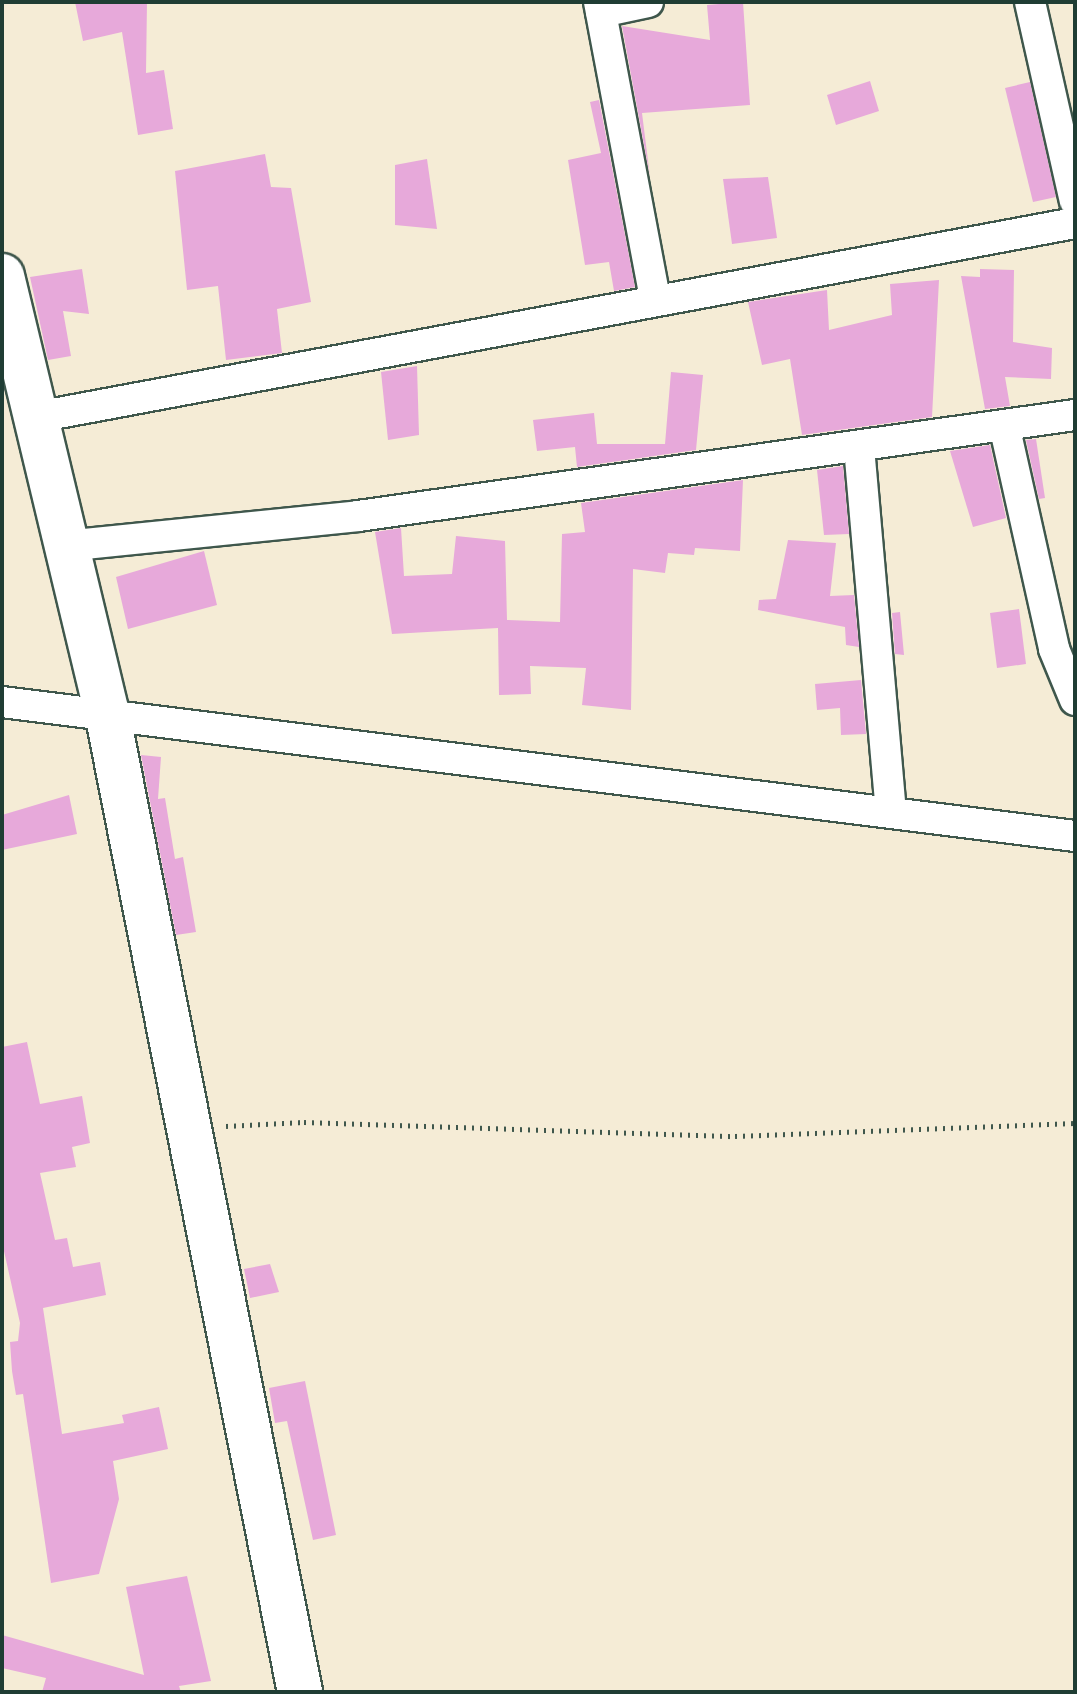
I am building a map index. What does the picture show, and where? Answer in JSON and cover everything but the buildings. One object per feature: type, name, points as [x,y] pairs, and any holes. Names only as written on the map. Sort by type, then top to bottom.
[{"type":"main road","points":[[2,276],[107,712],[300,1692]]},
{"type":"street","points":[[648,2],[600,7],[655,297]]},
{"type":"street","points":[[1030,2],[1075,201]]},
{"type":"street","points":[[37,417],[655,297],[1075,223]]},
{"type":"street","points":[[65,546],[358,516],[1005,429],[1075,415]]},
{"type":"street","points":[[1005,429],[1054,649],[1075,700]]},
{"type":"street","points":[[859,447],[891,810]]},
{"type":"street","points":[[2,702],[107,712],[891,810],[1075,836]]},
{"type":"path","points":[[189,1128],[304,1122],[735,1136],[1075,1123]]}]
